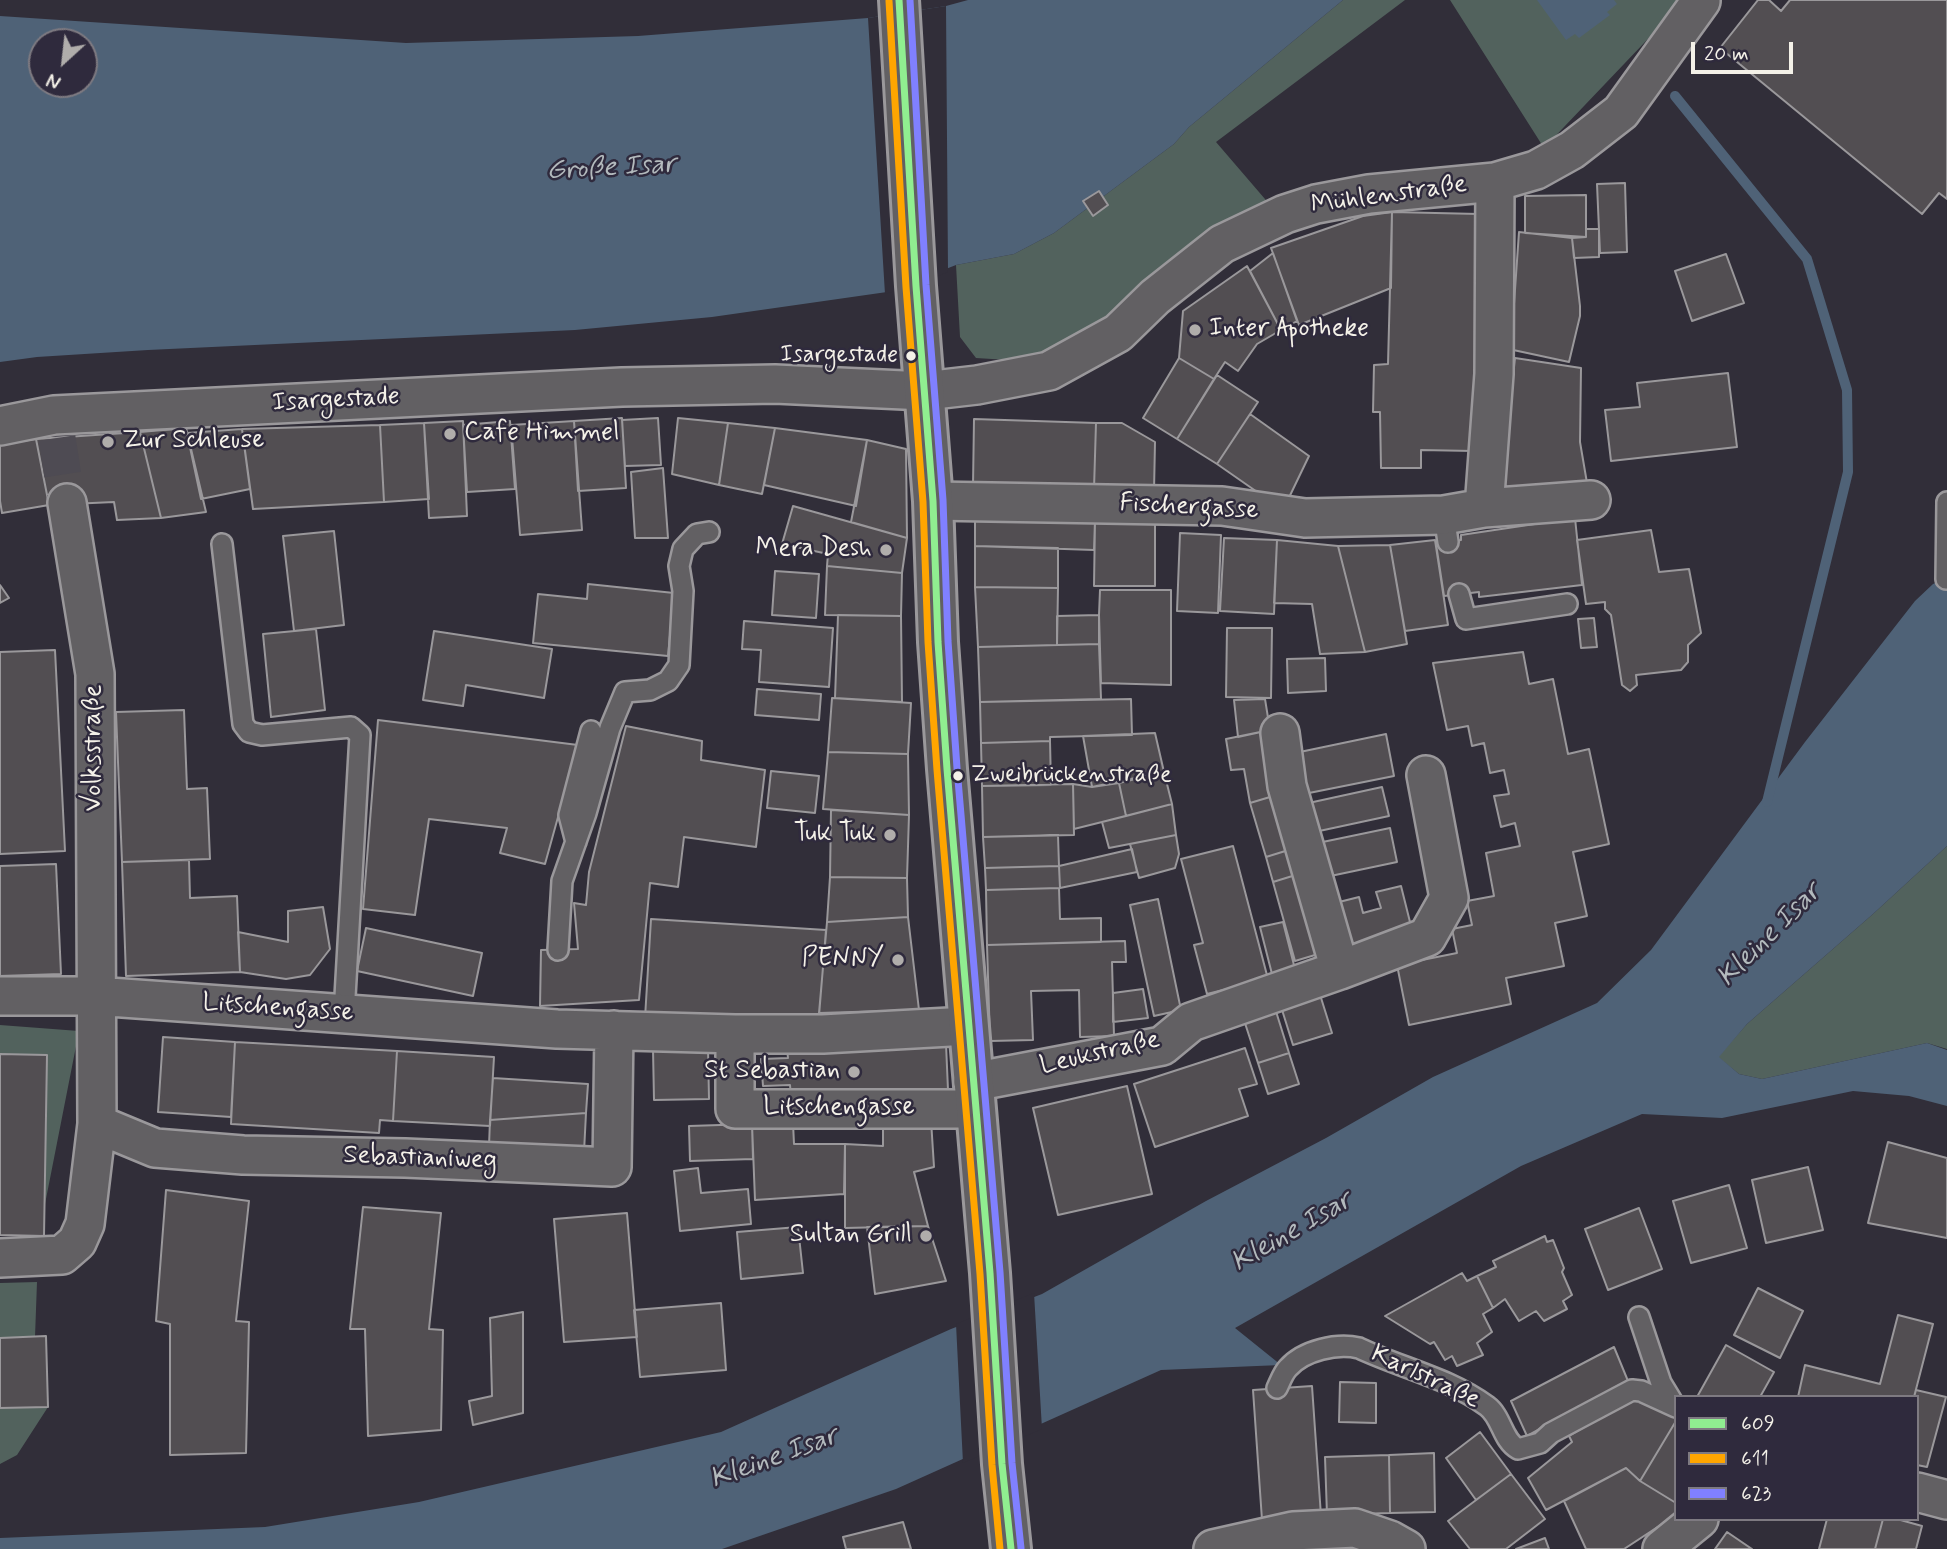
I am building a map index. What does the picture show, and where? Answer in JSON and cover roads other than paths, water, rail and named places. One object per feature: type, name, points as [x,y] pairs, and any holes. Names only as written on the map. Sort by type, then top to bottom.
[{"type":"street","name":"Mühlenstraße","points":[[925,391],[977,385],[1049,371],[1118,332],[1155,297],[1222,244],[1285,214],[1316,204],[1369,194],[1495,181],[1536,170],[1572,150],[1620,112],[1702,1]]},
{"type":"street","points":[[900,7],[916,286],[933,501],[939,642],[968,1026],[991,1280],[1002,1464],[1011,1549]]},
{"type":"street","points":[[1484,508],[1494,357],[1495,181]]},
{"type":"street","name":"Isargestade","points":[[0,426],[55,427],[622,387],[775,384],[925,391]]},
{"type":"street","name":"Fischergasse","points":[[933,501],[1222,506],[1305,518],[1446,528],[1484,508],[1591,500]]},
{"type":"street","name":"Volksstraße","points":[[0,1258],[62,1255],[77,1242],[85,1224],[97,1124],[95,674],[67,503]]},
{"type":"street","points":[[1280,733],[1287,786],[1340,971]]},
{"type":"street","name":"Leukstraße","points":[[974,1095],[1162,1046],[1191,1022],[1340,971],[1427,937],[1449,898],[1426,775]]},
{"type":"street","name":"Litschengasse","points":[[0,996],[95,996],[344,1014],[557,1017],[614,1030],[735,1034],[823,1034],[968,1026]]},
{"type":"street","name":"Sebastianiweg","points":[[97,1124],[155,1148],[243,1155],[405,1158],[611,1167],[614,1030]]},
{"type":"street","name":"Litschengasse","points":[[735,1034],[735,1109],[974,1095]]},
{"type":"street","points":[[1919,1493],[1947,1500]]},
{"type":"street","points":[[1662,1549],[1697,1521]]},
{"type":"street","points":[[1213,1549],[1293,1531],[1355,1528],[1390,1540],[1406,1549]]},
{"type":"lane","points":[[1945,579],[1947,502]]},
{"type":"lane","points":[[558,950],[562,881],[610,728],[625,692],[650,690],[668,681],[679,665],[683,591],[680,566],[683,549],[697,534],[709,532]]},
{"type":"lane","points":[[222,544],[243,724],[249,732],[261,735],[351,727],[359,735],[344,1014]]},
{"type":"lane","points":[[1459,594],[1466,619],[1567,604]]},
{"type":"lane","points":[[576,842],[569,815],[591,731]]},
{"type":"lane","name":"Karlstraße","points":[[1639,1317],[1661,1383],[1674,1404]]},
{"type":"lane","name":"Karlstraße","points":[[1285,1388],[1288,1368],[1306,1354],[1348,1345],[1429,1375],[1491,1408],[1508,1440],[1518,1449],[1540,1443],[1552,1433],[1632,1390],[1641,1391],[1674,1406]]},
{"type":"water","name":"Große Isar","points":[[968,0],[1343,0],[1189,127],[1174,144],[1054,233],[1014,254],[956,265],[887,292],[712,317],[575,330],[148,350],[0,362],[0,16],[406,43],[638,36],[868,18]]},
{"type":"water","points":[[1537,0],[1614,0],[1617,4],[1607,12],[1610,15],[1579,38],[1575,34],[1566,40]]},
{"type":"water","name":"Kleine Isar","points":[[1947,578],[1947,846],[1747,1024],[1719,1057],[1739,1074],[1762,1079],[1927,1043],[1947,1050],[1947,1106],[1909,1096],[1853,1091],[1722,1118],[1642,1114],[1521,1166],[1235,1328],[1281,1365],[1161,1370],[896,1489],[722,1549],[0,1549],[0,1538],[265,1527],[419,1502],[721,1432],[951,1329],[1042,1294],[1433,1077],[1597,1003],[1651,950],[1805,742],[1915,601],[1933,584]]},
{"type":"waterway","points":[[1675,96],[1807,259],[1847,390],[1848,472],[1767,802]]},
{"type":"tunnel","points":[[57,438],[67,503]]},
{"type":"place","name":"Inter Apotheke","points":[[1195,330]]},
{"type":"place","name":"Isargestade","points":[[911,356]]},
{"type":"place","name":"Cafe Himmel","points":[[450,434]]},
{"type":"place","name":"Zur Schleuse","points":[[108,442]]},
{"type":"place","name":"Mera Desh","points":[[886,550]]},
{"type":"place","name":"Zweibrückenstraße","points":[[958,776]]},
{"type":"place","name":"Tuk Tuk","points":[[890,835]]},
{"type":"place","name":"PENNY","points":[[898,960]]},
{"type":"place","name":"St Sebastian","points":[[854,1072]]},
{"type":"place","name":"Sultan Grill","points":[[926,1236]]}]
